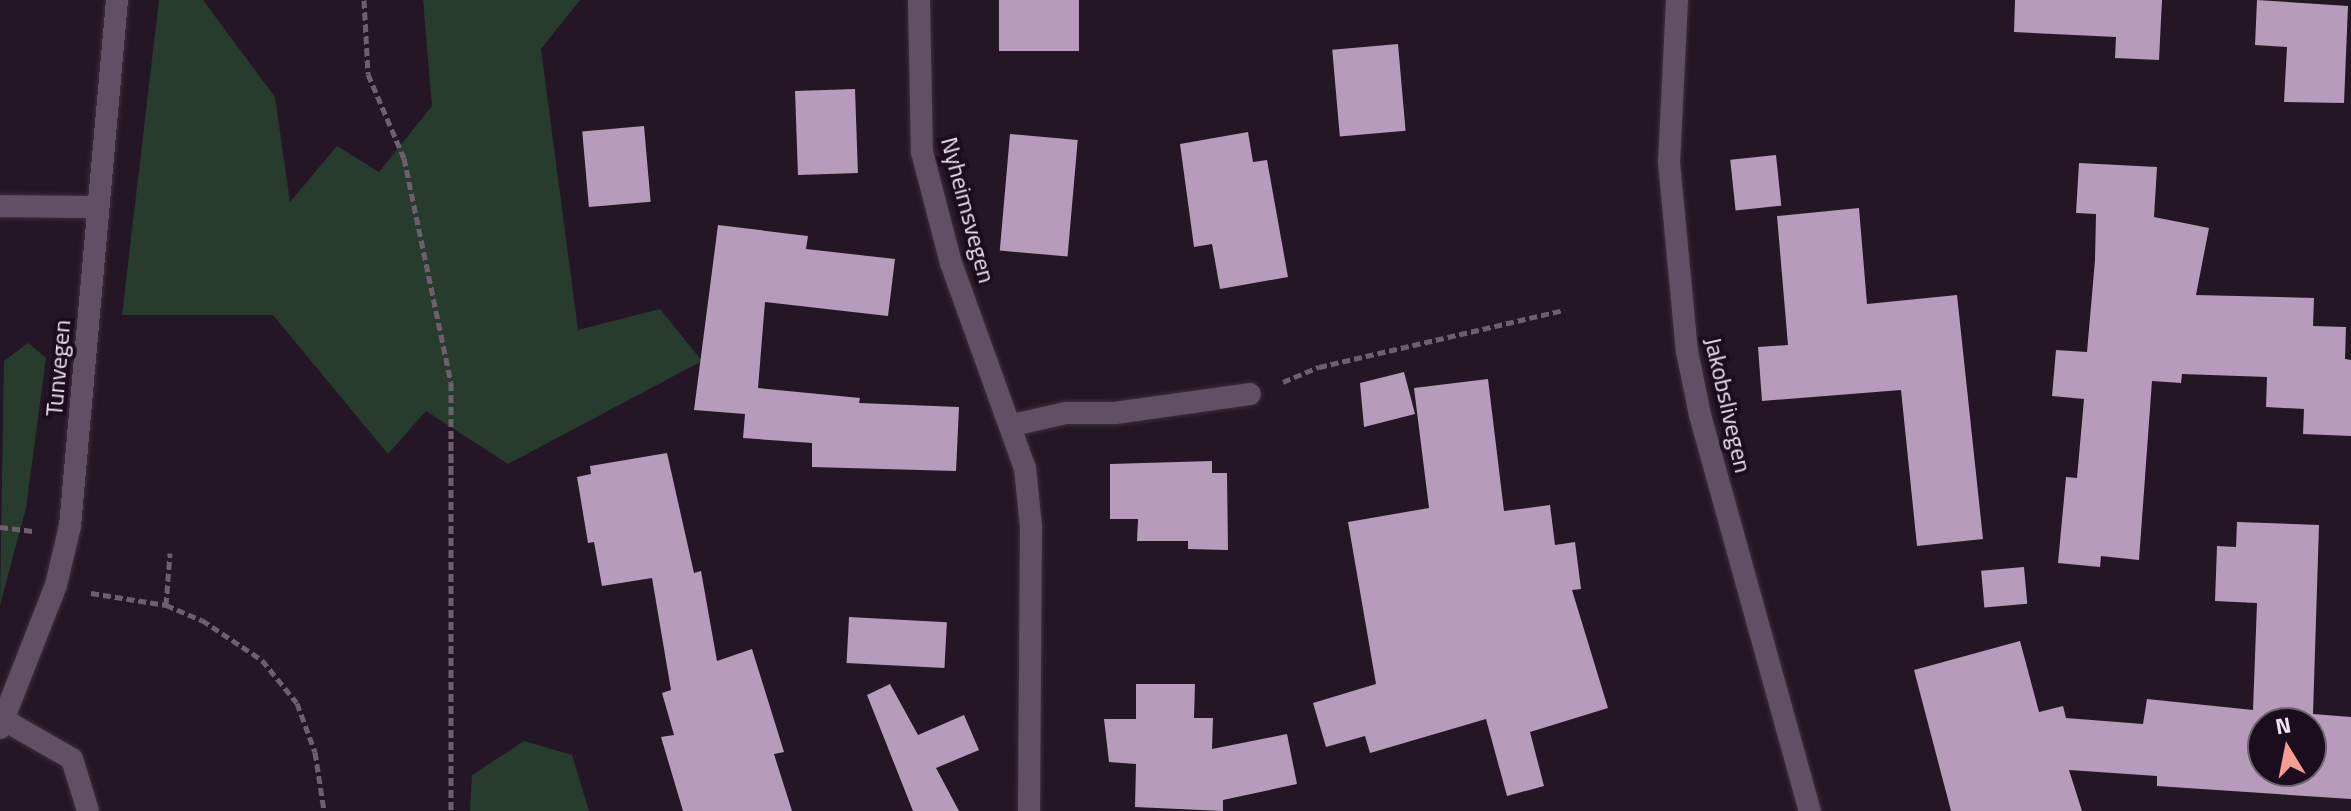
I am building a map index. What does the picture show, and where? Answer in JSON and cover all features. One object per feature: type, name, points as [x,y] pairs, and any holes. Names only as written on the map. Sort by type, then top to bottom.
[{"type":"street","name":"Tunvegen","points":[[2,724],[56,585],[70,526],[117,0]]},
{"type":"street","name":"Nyheimsvegen","points":[[919,0],[922,152],[951,263],[1013,425],[1031,527],[1029,811]]},
{"type":"street","name":"Jakobslivegen","points":[[1677,0],[1669,162],[1687,351],[1700,415],[1810,811]]},
{"type":"street","points":[[0,206],[98,207]]},
{"type":"street","points":[[1013,425],[1066,413],[1115,413],[1250,394]]},
{"type":"street","points":[[2,724],[72,759],[88,811]]},
{"type":"path","points":[[364,0],[368,74],[404,158],[451,382],[451,811]]},
{"type":"path","points":[[1250,394],[1319,367],[1564,310]]},
{"type":"path","points":[[0,527],[35,531]]},
{"type":"path","points":[[166,605],[170,553]]},
{"type":"path","points":[[82,591],[166,605],[202,620],[262,660],[297,703],[315,752],[324,811]]},
{"type":"green space","points":[[159,0],[203,0],[275,97],[290,202],[337,146],[379,172],[432,106],[423,0],[580,0],[541,49],[578,330],[660,309],[702,361],[508,464],[426,411],[388,454],[273,315],[122,315]]},
{"type":"green space","points":[[28,343],[46,358],[26,508],[0,605],[4,361]]},
{"type":"green space","points":[[524,741],[572,755],[589,811],[470,811],[472,775]]},
{"type":"building","points":[[999,0],[1079,0],[1079,51],[999,51]]},
{"type":"building","points":[[2015,0],[2162,0],[2159,60],[2115,58],[2116,37],[2014,32]]},
{"type":"building","points":[[2257,0],[2348,6],[2344,103],[2284,102],[2287,47],[2255,45]]},
{"type":"building","points":[[1398,44],[1406,131],[1340,136],[1332,50]]},
{"type":"building","points":[[855,89],[858,173],[798,175],[795,91]]},
{"type":"building","points":[[644,126],[651,202],[589,207],[582,131]]},
{"type":"building","points":[[1248,132],[1253,162],[1267,160],[1288,277],[1220,289],[1212,244],[1194,247],[1180,144]]},
{"type":"building","points":[[1010,134],[1078,140],[1068,256],[1000,251]]},
{"type":"building","points":[[1776,155],[1781,206],[1736,211],[1730,160]]},
{"type":"building","points":[[2079,163],[2157,167],[2154,217],[2209,228],[2196,295],[2314,298],[2313,326],[2346,327],[2345,359],[2351,360],[2351,436],[2303,434],[2304,409],[2266,407],[2267,377],[2182,374],[2181,383],[2152,381],[2139,560],[2101,556],[2100,567],[2058,563],[2066,477],[2077,478],[2084,399],[2052,396],[2056,350],[2087,352],[2095,260],[2096,214],[2076,213]]},
{"type":"building","points":[[1859,208],[1867,304],[1957,295],[1983,539],[1917,546],[1901,390],[1762,401],[1758,347],[1788,345],[1777,216]]},
{"type":"building","points":[[718,225],[808,236],[806,249],[895,259],[888,316],[765,302],[758,388],[860,398],[859,403],[959,407],[956,471],[812,467],[812,443],[743,438],[745,414],[694,410]]},
{"type":"building","points":[[1404,372],[1415,414],[1364,427],[1360,383]]},
{"type":"building","points":[[1488,379],[1504,511],[1550,505],[1555,545],[1575,542],[1581,589],[1572,590],[1608,708],[1530,732],[1544,786],[1507,796],[1486,719],[1370,753],[1365,736],[1326,747],[1313,703],[1376,684],[1348,522],[1429,508],[1414,388]]},
{"type":"building","points":[[667,453],[694,573],[701,571],[717,661],[752,649],[784,752],[774,754],[792,811],[683,811],[661,737],[674,735],[662,693],[671,690],[652,578],[602,586],[594,542],[588,543],[577,477],[591,474],[590,466]]},
{"type":"building","points":[[1212,461],[1212,473],[1227,473],[1228,550],[1188,549],[1188,541],[1137,541],[1138,519],[1110,519],[1110,464]]},
{"type":"building","points":[[2237,522],[2319,525],[2313,707],[2253,707],[2257,603],[2215,601],[2217,546],[2236,547]]},
{"type":"building","points":[[2024,567],[2027,604],[1984,608],[1981,571]]},
{"type":"building","points":[[849,617],[947,622],[944,668],[847,663]]},
{"type":"building","points":[[2020,641],[2039,712],[2063,706],[2066,718],[2143,724],[2147,699],[2247,709],[2247,787],[2327,787],[2327,715],[2351,717],[2351,799],[2157,786],[2157,776],[2069,770],[2082,811],[1951,811],[1914,670]]},
{"type":"building","points":[[890,684],[918,735],[964,715],[979,750],[936,768],[959,811],[913,811],[867,695]]},
{"type":"building","points":[[1136,684],[1195,684],[1194,718],[1213,718],[1212,749],[1287,734],[1297,784],[1223,800],[1223,811],[1135,807],[1136,764],[1109,762],[1104,719],[1136,719]]}]
